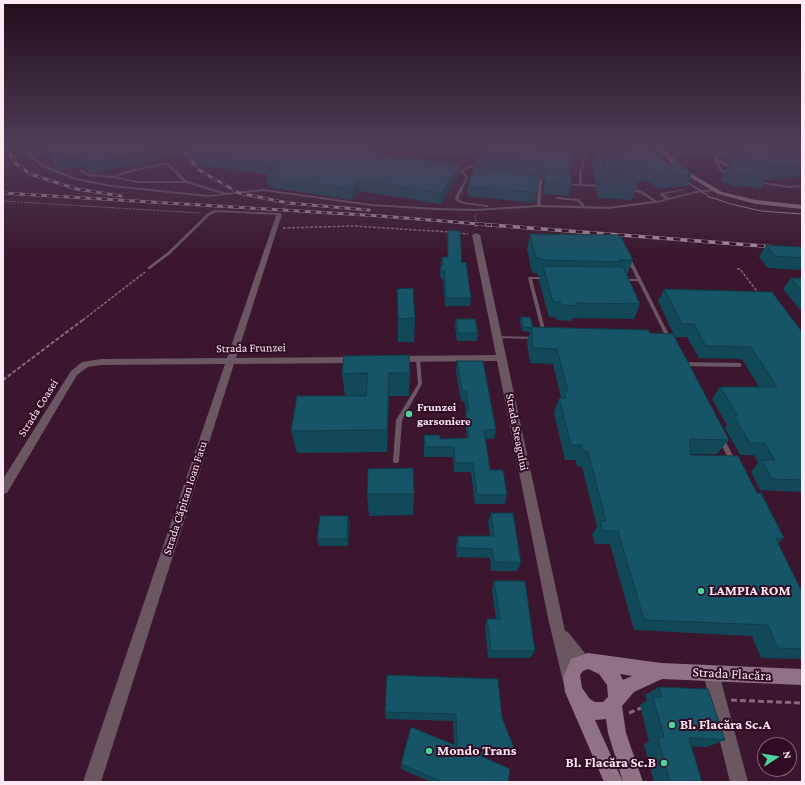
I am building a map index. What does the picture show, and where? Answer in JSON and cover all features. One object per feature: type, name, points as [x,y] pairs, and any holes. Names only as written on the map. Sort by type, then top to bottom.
[{"type":"main road","points":[[705,185],[713,190],[756,202],[802,207]]},
{"type":"main road","points":[[575,692],[573,671],[577,665],[590,663],[605,668],[613,678],[617,690],[615,702],[616,723],[633,782]]},
{"type":"main road","name":"Strada Flacăra","points":[[590,663],[662,671],[802,677]]},
{"type":"main road","name":"Strada Flacăra","points":[[575,692],[588,708],[600,712],[608,710],[628,686],[662,671]]},
{"type":"main road","name":"Strada Steagului","points":[[575,692],[614,782]]},
{"type":"street","name":"Strada Căpitan Ioan Fatu","points":[[92,782],[229,361],[279,214]]},
{"type":"street","name":"Strada Steagului","points":[[476,235],[558,629],[575,692]]},
{"type":"street","points":[[387,359],[502,358]]},
{"type":"street","name":"Strada Frunzei","points":[[85,364],[101,362],[363,360]]},
{"type":"street","name":"Strada Coasei","points":[[3,489],[74,373],[85,364]]},
{"type":"street","name":"Strada Steagului","points":[[558,629],[575,654],[590,663]]},
{"type":"street","points":[[711,673],[739,782]]},
{"type":"lane","points":[[114,185],[208,196],[263,190],[371,205],[475,210],[539,206],[608,208],[656,202],[700,191],[713,190]]},
{"type":"lane","points":[[194,185],[227,195]]},
{"type":"lane","points":[[464,185],[457,197],[458,201],[500,208]]},
{"type":"lane","points":[[539,206],[540,185]]},
{"type":"lane","points":[[576,185],[607,186]]},
{"type":"lane","points":[[783,185],[802,186]]},
{"type":"lane","points":[[625,188],[641,192],[656,202]]},
{"type":"lane","points":[[668,199],[661,194],[684,190]]},
{"type":"lane","points":[[557,198],[578,200],[584,208]]},
{"type":"lane","points":[[149,268],[169,253],[209,214],[215,211],[279,214]]},
{"type":"lane","points":[[626,252],[673,346]]},
{"type":"lane","points":[[498,337],[545,338],[530,278],[554,278]]},
{"type":"lane","points":[[616,280],[639,280]]},
{"type":"lane","points":[[662,340],[670,340]]},
{"type":"lane","points":[[679,358],[686,371]]},
{"type":"lane","points":[[396,461],[398,420],[420,384],[418,359]]},
{"type":"lane","points":[[682,364],[740,366]]},
{"type":"lane","points":[[719,434],[737,469]]},
{"type":"path","points":[[279,214],[288,204],[305,196]]},
{"type":"path","points":[[3,201],[209,214]]},
{"type":"path","points":[[274,228],[353,226],[476,235],[475,210]]},
{"type":"path","points":[[3,380],[106,303],[149,268]]},
{"type":"path","points":[[737,269],[740,269],[759,294]]},
{"type":"path","points":[[718,700],[802,703]]},
{"type":"path","points":[[616,723],[632,711],[648,707]]},
{"type":"building","points":[[321,185],[355,185],[352,189]]},
{"type":"building","points":[[388,185],[447,185],[441,193]]},
{"type":"building","points":[[468,185],[538,185],[537,193],[468,186]]},
{"type":"building","points":[[448,230],[460,231],[462,263],[466,262],[471,298],[446,298],[444,271],[441,272],[441,265],[443,265],[442,257],[448,257]]},
{"type":"building","points":[[530,234],[620,235],[633,260],[619,260],[620,262],[541,260],[541,258],[536,258]]},
{"type":"building","points":[[766,245],[801,247],[802,258],[775,256]]},
{"type":"building","points":[[543,266],[623,267],[640,304],[576,303],[577,306],[561,305],[560,302],[553,302]]},
{"type":"building","points":[[791,278],[802,278],[802,291]]},
{"type":"building","points":[[413,288],[415,318],[398,319],[397,289]]},
{"type":"building","points":[[664,289],[772,292],[802,332],[802,480],[772,479],[762,460],[775,460],[764,443],[750,443],[734,416],[738,416],[720,387],[777,387],[751,347],[706,346],[694,324],[682,324]]},
{"type":"building","points":[[521,317],[530,317],[533,327],[523,327]]},
{"type":"building","points":[[456,319],[475,319],[478,333],[458,333]]},
{"type":"building","points":[[531,327],[648,330],[650,333],[673,334],[729,440],[690,439],[690,455],[738,456],[757,493],[761,493],[784,538],[776,539],[802,592],[802,649],[778,648],[768,625],[644,620],[618,531],[603,531],[600,521],[606,521],[588,452],[583,452],[581,445],[571,445],[559,398],[566,398],[564,391],[568,391],[557,349],[533,348]]},
{"type":"building","points":[[409,355],[410,373],[389,373],[387,430],[291,431],[297,396],[366,396],[368,373],[342,374],[344,356]]},
{"type":"building","points":[[457,361],[483,361],[496,430],[484,430],[490,470],[503,470],[507,495],[477,495],[473,463],[455,463],[454,447],[425,447],[424,435],[440,435],[440,439],[469,438],[466,411],[469,411],[466,391],[462,391]]},
{"type":"building","points":[[413,468],[414,494],[367,494],[368,469]]},
{"type":"building","points":[[491,513],[513,513],[521,563],[494,562],[492,549],[458,548],[458,536],[494,536]]},
{"type":"building","points":[[320,516],[348,516],[347,539],[317,539]]},
{"type":"building","points":[[494,581],[525,581],[535,651],[491,651],[487,619],[500,619]]},
{"type":"building","points":[[387,675],[498,679],[502,718],[515,750],[467,750],[510,769],[508,782],[442,782],[401,764],[411,727],[457,746],[456,714],[385,712]]},
{"type":"building","points":[[659,687],[708,689],[725,740],[689,738],[702,782],[670,782],[658,738],[664,737],[653,697],[662,697]]},
{"type":"tram line","points":[[691,185],[710,197],[731,204],[761,211],[802,214]]},
{"type":"railway","points":[[63,185],[77,189],[121,196]]},
{"type":"railway","points":[[224,185],[239,193],[288,203],[369,210]]},
{"type":"railway","points":[[3,193],[381,216],[491,225]]},
{"type":"railway","points":[[478,224],[776,247]]},
{"type":"place","name":"Frunzei garsoniere","points":[[409,414]]},
{"type":"place","name":"LAMPIA ROM","points":[[701,591]]},
{"type":"place","name":"Bl. Flacăra Sc.A","points":[[672,725]]},
{"type":"place","name":"Mondo Trans","points":[[429,751]]},
{"type":"place","name":"Bl. Flacăra Sc.B","points":[[664,763]]}]
